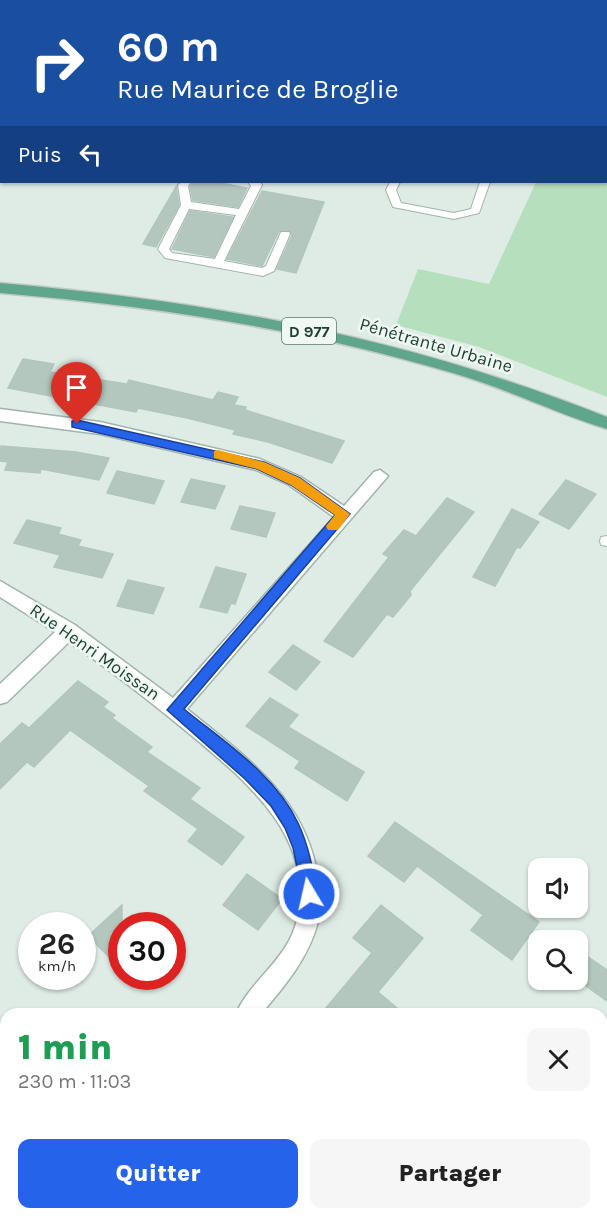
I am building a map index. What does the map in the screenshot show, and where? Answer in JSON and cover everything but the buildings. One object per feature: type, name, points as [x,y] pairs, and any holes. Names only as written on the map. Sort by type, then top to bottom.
[{"type":"main road","name":"Pénétrante Urbaine","points":[[0,288],[142,301],[318,333],[481,377],[607,423]]},
{"type":"street","points":[[0,416],[100,428],[241,459],[295,482],[343,514]]},
{"type":"street","points":[[174,710],[343,514],[380,476]]},
{"type":"street","name":"Rue Henri Moissan","points":[[0,588],[69,630],[174,710],[251,774],[276,801],[291,824],[301,848],[309,882],[310,906],[305,929],[292,955],[274,982],[252,1008]]},
{"type":"street","points":[[0,696],[69,630]]},
{"type":"lane","points":[[185,183],[183,185],[186,205],[163,249],[169,256],[263,272],[270,268],[285,234]]},
{"type":"lane","points":[[218,263],[257,185],[254,183]]},
{"type":"lane","points":[[395,183],[392,190],[397,206],[454,216],[475,211],[485,183]]},
{"type":"lane","points":[[186,205],[242,213]]},
{"type":"green space","points":[[536,183],[607,183],[607,397],[479,347],[396,325],[418,269],[489,284]]},
{"type":"slow traffic","points":[[218,455],[260,465],[295,482],[343,514],[333,526]]},
{"type":"route","points":[[77,424],[260,465],[295,482],[343,514],[174,710],[251,774],[276,801],[291,824],[301,848],[309,882],[309,894]]}]
